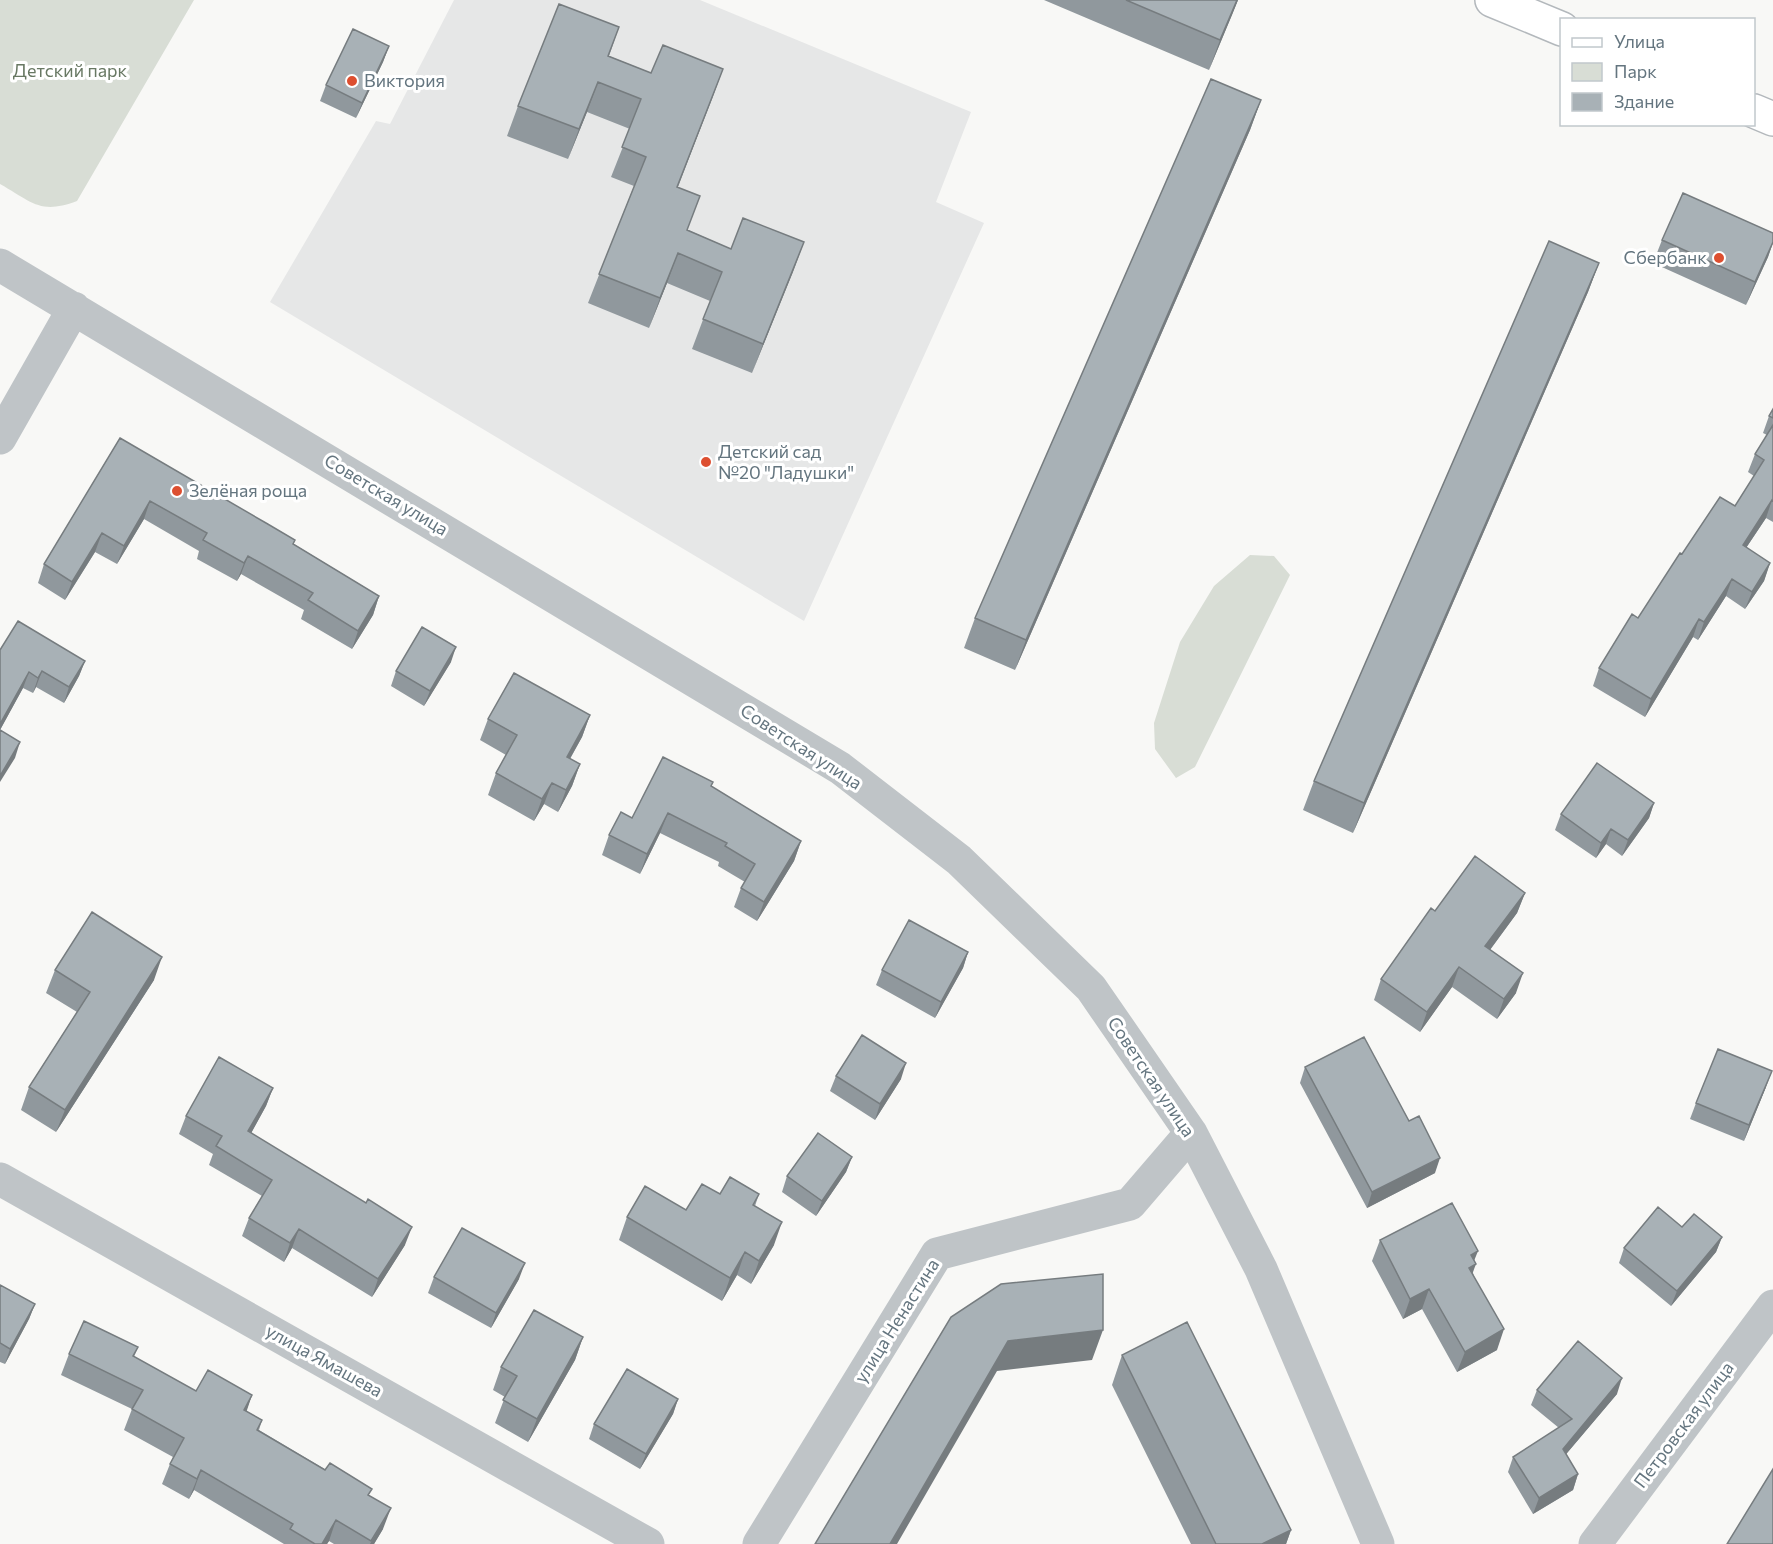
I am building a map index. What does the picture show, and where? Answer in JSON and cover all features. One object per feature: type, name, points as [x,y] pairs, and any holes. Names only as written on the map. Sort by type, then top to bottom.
[{"type":"main road","points":[[1492,0],[1560,28]]},
{"type":"main road","points":[[1755,111],[1773,119]]},
{"type":"street","name":"Советская улица","points":[[0,265],[840,768],[958,860],[1091,988],[1191,1133],[1261,1269],[1378,1544]]},
{"type":"street","points":[[0,438],[74,308]]},
{"type":"street","name":"улица Ненастина","points":[[759,1544],[937,1254],[1130,1204],[1191,1133]]},
{"type":"street","name":"улица Ямашева","points":[[0,1179],[648,1544]]},
{"type":"street","name":"Петровская улица","points":[[1595,1544],[1773,1306]]},
{"type":"shaded area","name":"Детский сад №20 \"Ладушки\"","points":[[454,0],[700,0],[971,112],[936,202],[984,223],[804,621],[270,302],[376,121],[390,124]]},
{"type":"green space","name":"Детский парк","points":[[0,0],[194,0],[77,201],[45,207],[29,201],[0,184]]},
{"type":"green space","points":[[1250,555],[1274,556],[1290,575],[1195,767],[1176,778],[1155,749],[1154,723],[1180,642],[1214,586]]},
{"type":"building","points":[[1126,0],[1237,0],[1220,40]]},
{"type":"building","points":[[559,4],[619,27],[608,56],[651,73],[663,45],[723,69],[677,187],[700,196],[687,230],[731,249],[743,218],[804,242],[763,344],[703,319],[722,272],[678,253],[660,298],[599,274],[646,157],[622,147],[641,99],[598,82],[579,129],[518,106]]},
{"type":"building","name":"Виктория","points":[[353,29],[389,46],[362,103],[326,85]]},
{"type":"building","points":[[1211,79],[1261,100],[1026,640],[975,618]]},
{"type":"building","points":[[1683,193],[1773,233],[1773,242],[1755,282],[1662,240]]},
{"type":"building","points":[[1549,241],[1599,263],[1364,803],[1314,781]]},
{"type":"building","points":[[1773,425],[1773,501],[1743,545],[1770,563],[1752,592],[1732,579],[1704,622],[1699,619],[1651,699],[1599,668],[1632,614],[1638,618],[1720,497],[1735,506],[1764,460],[1755,454]]},
{"type":"building","points":[[120,438],[295,540],[293,544],[379,596],[358,631],[308,600],[313,593],[248,556],[244,563],[203,540],[207,533],[150,501],[124,546],[102,533],[72,582],[44,564]]},
{"type":"building","points":[[18,621],[85,661],[69,687],[42,671],[38,678],[29,672],[0,724],[0,650]]},
{"type":"building","points":[[422,627],[456,647],[430,691],[396,671]]},
{"type":"building","points":[[514,673],[590,715],[567,757],[580,764],[566,790],[552,783],[542,799],[496,773],[517,735],[488,719]]},
{"type":"building","points":[[0,730],[20,742],[0,776]]},
{"type":"building","points":[[663,757],[713,782],[711,786],[801,841],[764,902],[741,888],[755,864],[725,846],[727,843],[668,813],[647,854],[609,835],[621,812],[632,818]]},
{"type":"building","points":[[1597,763],[1654,803],[1628,840],[1611,829],[1601,843],[1561,814]]},
{"type":"building","points":[[1475,856],[1525,893],[1485,946],[1523,973],[1504,999],[1459,967],[1427,1012],[1381,979],[1431,908],[1435,911]]},
{"type":"building","points":[[92,912],[162,957],[65,1110],[29,1087],[90,992],[55,970]]},
{"type":"building","points":[[909,920],[968,952],[941,1002],[882,970]]},
{"type":"building","points":[[862,1035],[906,1063],[880,1104],[836,1076]]},
{"type":"building","points":[[1364,1037],[1409,1121],[1419,1116],[1440,1158],[1372,1192],[1305,1067]]},
{"type":"building","points":[[1718,1049],[1772,1071],[1749,1125],[1696,1103]]},
{"type":"building","points":[[219,1057],[273,1088],[248,1131],[366,1203],[368,1199],[412,1227],[378,1279],[299,1229],[290,1243],[249,1218],[272,1180],[216,1146],[222,1136],[186,1116]]},
{"type":"building","points":[[818,1133],[852,1157],[822,1201],[787,1176]]},
{"type":"building","points":[[730,1177],[759,1194],[753,1205],[782,1222],[759,1261],[745,1252],[730,1278],[627,1217],[645,1186],[686,1210],[702,1184],[720,1194]]},
{"type":"building","points":[[1452,1203],[1478,1251],[1471,1255],[1476,1264],[1469,1268],[1504,1329],[1465,1352],[1429,1289],[1410,1299],[1380,1240]]},
{"type":"building","points":[[1658,1207],[1682,1227],[1694,1214],[1722,1237],[1677,1291],[1624,1248]]},
{"type":"building","points":[[462,1228],[525,1263],[496,1313],[434,1277]]},
{"type":"building","points":[[1103,1274],[1103,1330],[1008,1341],[890,1544],[815,1544],[951,1317],[1001,1284]]},
{"type":"building","points":[[0,1285],[35,1304],[10,1349],[0,1343]]},
{"type":"building","points":[[534,1310],[583,1337],[537,1419],[503,1400],[517,1376],[501,1367]]},
{"type":"building","points":[[84,1321],[138,1347],[133,1356],[196,1391],[208,1370],[252,1395],[244,1410],[262,1420],[257,1430],[325,1470],[330,1463],[372,1489],[368,1495],[391,1508],[371,1541],[336,1520],[322,1544],[315,1544],[290,1529],[293,1524],[201,1470],[197,1479],[170,1464],[184,1438],[132,1409],[143,1390],[69,1354]]},
{"type":"building","points":[[1187,1322],[1291,1530],[1262,1544],[1216,1544],[1122,1355]]},
{"type":"building","points":[[1578,1341],[1622,1378],[1563,1449],[1578,1474],[1539,1498],[1513,1457],[1572,1419],[1537,1390]]},
{"type":"building","points":[[627,1369],[678,1399],[646,1454],[594,1424]]},
{"type":"building","points":[[1773,1469],[1773,1544],[1727,1544]]},
{"type":"place","name":"Виктория","points":[[352,81]]},
{"type":"place","name":"Сбербанк","points":[[1719,258]]},
{"type":"place","name":"Детский сад №20 \"Ладушки\"","points":[[706,462]]},
{"type":"place","name":"Зелёная роща","points":[[177,491]]}]
